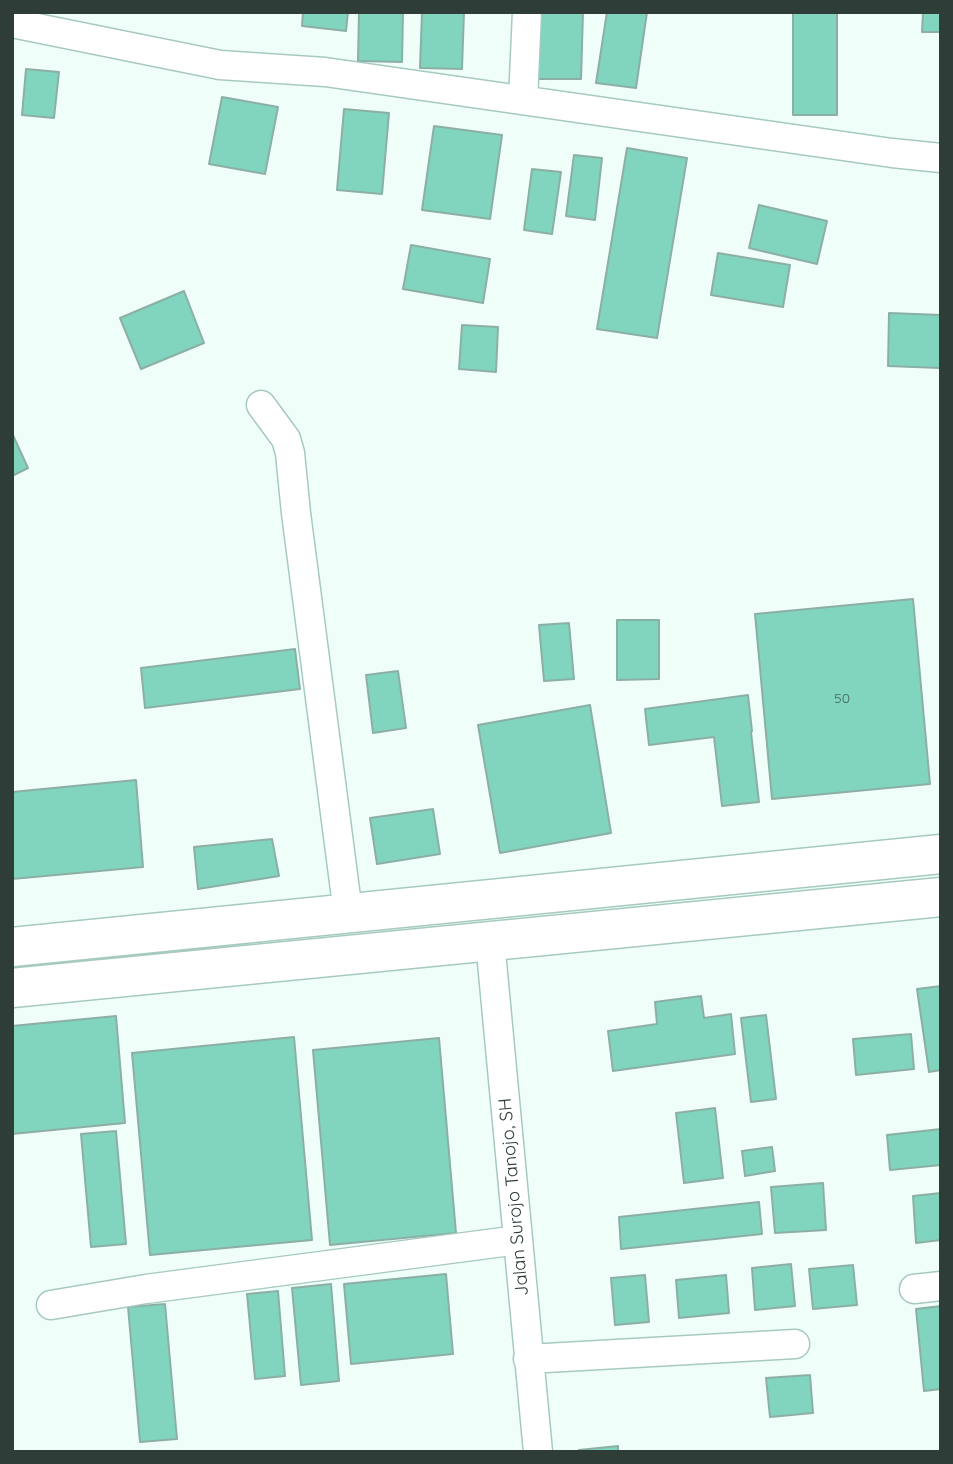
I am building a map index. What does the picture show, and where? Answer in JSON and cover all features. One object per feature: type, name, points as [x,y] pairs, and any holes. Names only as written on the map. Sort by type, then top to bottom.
[{"type":"main road","points":[[12,947],[941,854]]},
{"type":"main road","points":[[886,860],[891,902]]},
{"type":"main road","points":[[12,988],[941,897]]},
{"type":"main road","points":[[212,927],[218,968]]},
{"type":"street","points":[[523,100],[527,12]]},
{"type":"street","points":[[12,23],[220,65],[325,72],[941,158]]},
{"type":"street","points":[[261,405],[286,439],[290,453],[348,913]]},
{"type":"street","name":"Jalan Surojo Tanojo, SH","points":[[490,941],[538,1452]]},
{"type":"street","points":[[51,1305],[160,1287],[517,1240]]},
{"type":"street","points":[[528,1359],[795,1344]]},
{"type":"building","points":[[303,12],[348,12],[346,31],[302,26]]},
{"type":"building","points":[[359,12],[403,12],[402,62],[358,61]]},
{"type":"building","points":[[422,12],[464,12],[462,69],[420,68]]},
{"type":"building","points":[[538,12],[583,12],[581,79],[537,79]]},
{"type":"building","points":[[607,12],[647,12],[636,88],[596,83]]},
{"type":"building","points":[[793,12],[837,12],[837,115],[793,115]]},
{"type":"building","points":[[923,12],[941,12],[941,32],[922,32]]},
{"type":"building","points":[[26,69],[59,72],[54,118],[22,115]]},
{"type":"building","points":[[222,97],[278,107],[265,174],[209,164]]},
{"type":"building","points":[[344,109],[389,113],[382,194],[337,190]]},
{"type":"building","points":[[434,126],[502,135],[490,219],[422,210]]},
{"type":"building","points":[[627,148],[687,158],[657,338],[597,329]]},
{"type":"building","points":[[574,155],[602,158],[595,220],[566,216]]},
{"type":"building","points":[[532,169],[561,172],[552,234],[524,230]]},
{"type":"building","points":[[759,205],[827,221],[817,264],[749,248]]},
{"type":"building","points":[[411,245],[490,259],[483,303],[403,289]]},
{"type":"building","points":[[718,253],[790,265],[783,307],[711,295]]},
{"type":"building","points":[[184,291],[204,343],[141,369],[120,318]]},
{"type":"building","points":[[889,313],[941,315],[940,368],[888,366]]},
{"type":"building","points":[[462,325],[498,327],[496,372],[459,369]]},
{"type":"building","points":[[12,433],[28,468],[12,476]]},
{"type":"building","points":[[913,599],[930,784],[772,799],[755,614]]},
{"type":"building","points":[[617,620],[659,620],[659,679],[617,680]]},
{"type":"building","points":[[569,623],[574,679],[544,681],[539,625]]},
{"type":"building","points":[[295,649],[300,689],[145,708],[141,668]]},
{"type":"building","points":[[398,671],[406,728],[373,733],[366,675]]},
{"type":"building","points":[[748,695],[759,802],[722,806],[714,737],[649,745],[645,709]]},
{"type":"building","points":[[590,705],[611,833],[500,853],[478,725]]},
{"type":"building","points":[[136,780],[143,867],[12,879],[12,792]]},
{"type":"building","points":[[433,809],[440,854],[377,864],[370,818]]},
{"type":"building","points":[[272,839],[279,876],[198,889],[194,847]]},
{"type":"building","points":[[941,986],[941,1070],[929,1072],[917,989]]},
{"type":"building","points":[[701,996],[704,1018],[731,1014],[735,1054],[613,1071],[608,1031],[657,1024],[655,1002]]},
{"type":"building","points":[[766,1015],[776,1099],[751,1102],[741,1018]]},
{"type":"building","points":[[116,1016],[125,1123],[12,1134],[12,1026]]},
{"type":"building","points":[[911,1034],[914,1069],[856,1075],[853,1039]]},
{"type":"building","points":[[294,1037],[312,1240],[150,1255],[132,1053]]},
{"type":"building","points":[[439,1038],[456,1233],[330,1245],[313,1050]]},
{"type":"building","points":[[715,1108],[723,1178],[684,1183],[676,1113]]},
{"type":"building","points":[[941,1129],[941,1165],[890,1170],[887,1135]]},
{"type":"building","points":[[116,1131],[126,1244],[91,1247],[81,1134]]},
{"type":"building","points":[[772,1147],[775,1171],[745,1176],[742,1151]]},
{"type":"building","points":[[823,1183],[826,1230],[775,1233],[771,1187]]},
{"type":"building","points":[[941,1193],[941,1240],[916,1243],[913,1196]]},
{"type":"building","points":[[759,1202],[762,1234],[621,1249],[619,1217]]},
{"type":"building","points":[[791,1264],[795,1306],[755,1310],[752,1268]]},
{"type":"building","points":[[853,1265],[857,1305],[813,1309],[809,1269]]},
{"type":"building","points":[[446,1274],[453,1354],[351,1364],[344,1284]]},
{"type":"building","points":[[645,1275],[649,1322],[615,1325],[611,1278]]},
{"type":"building","points":[[726,1275],[729,1313],[679,1318],[676,1280]]},
{"type":"building","points":[[331,1284],[339,1381],[301,1385],[292,1288]]},
{"type":"building","points":[[278,1291],[285,1376],[255,1379],[247,1294]]},
{"type":"building","points":[[165,1304],[177,1439],[140,1442],[128,1307]]},
{"type":"building","points":[[941,1306],[941,1389],[924,1391],[916,1309]]},
{"type":"building","points":[[810,1375],[813,1413],[770,1417],[766,1378]]},
{"type":"building","points":[[618,1446],[618,1452],[579,1452],[579,1450]]}]
